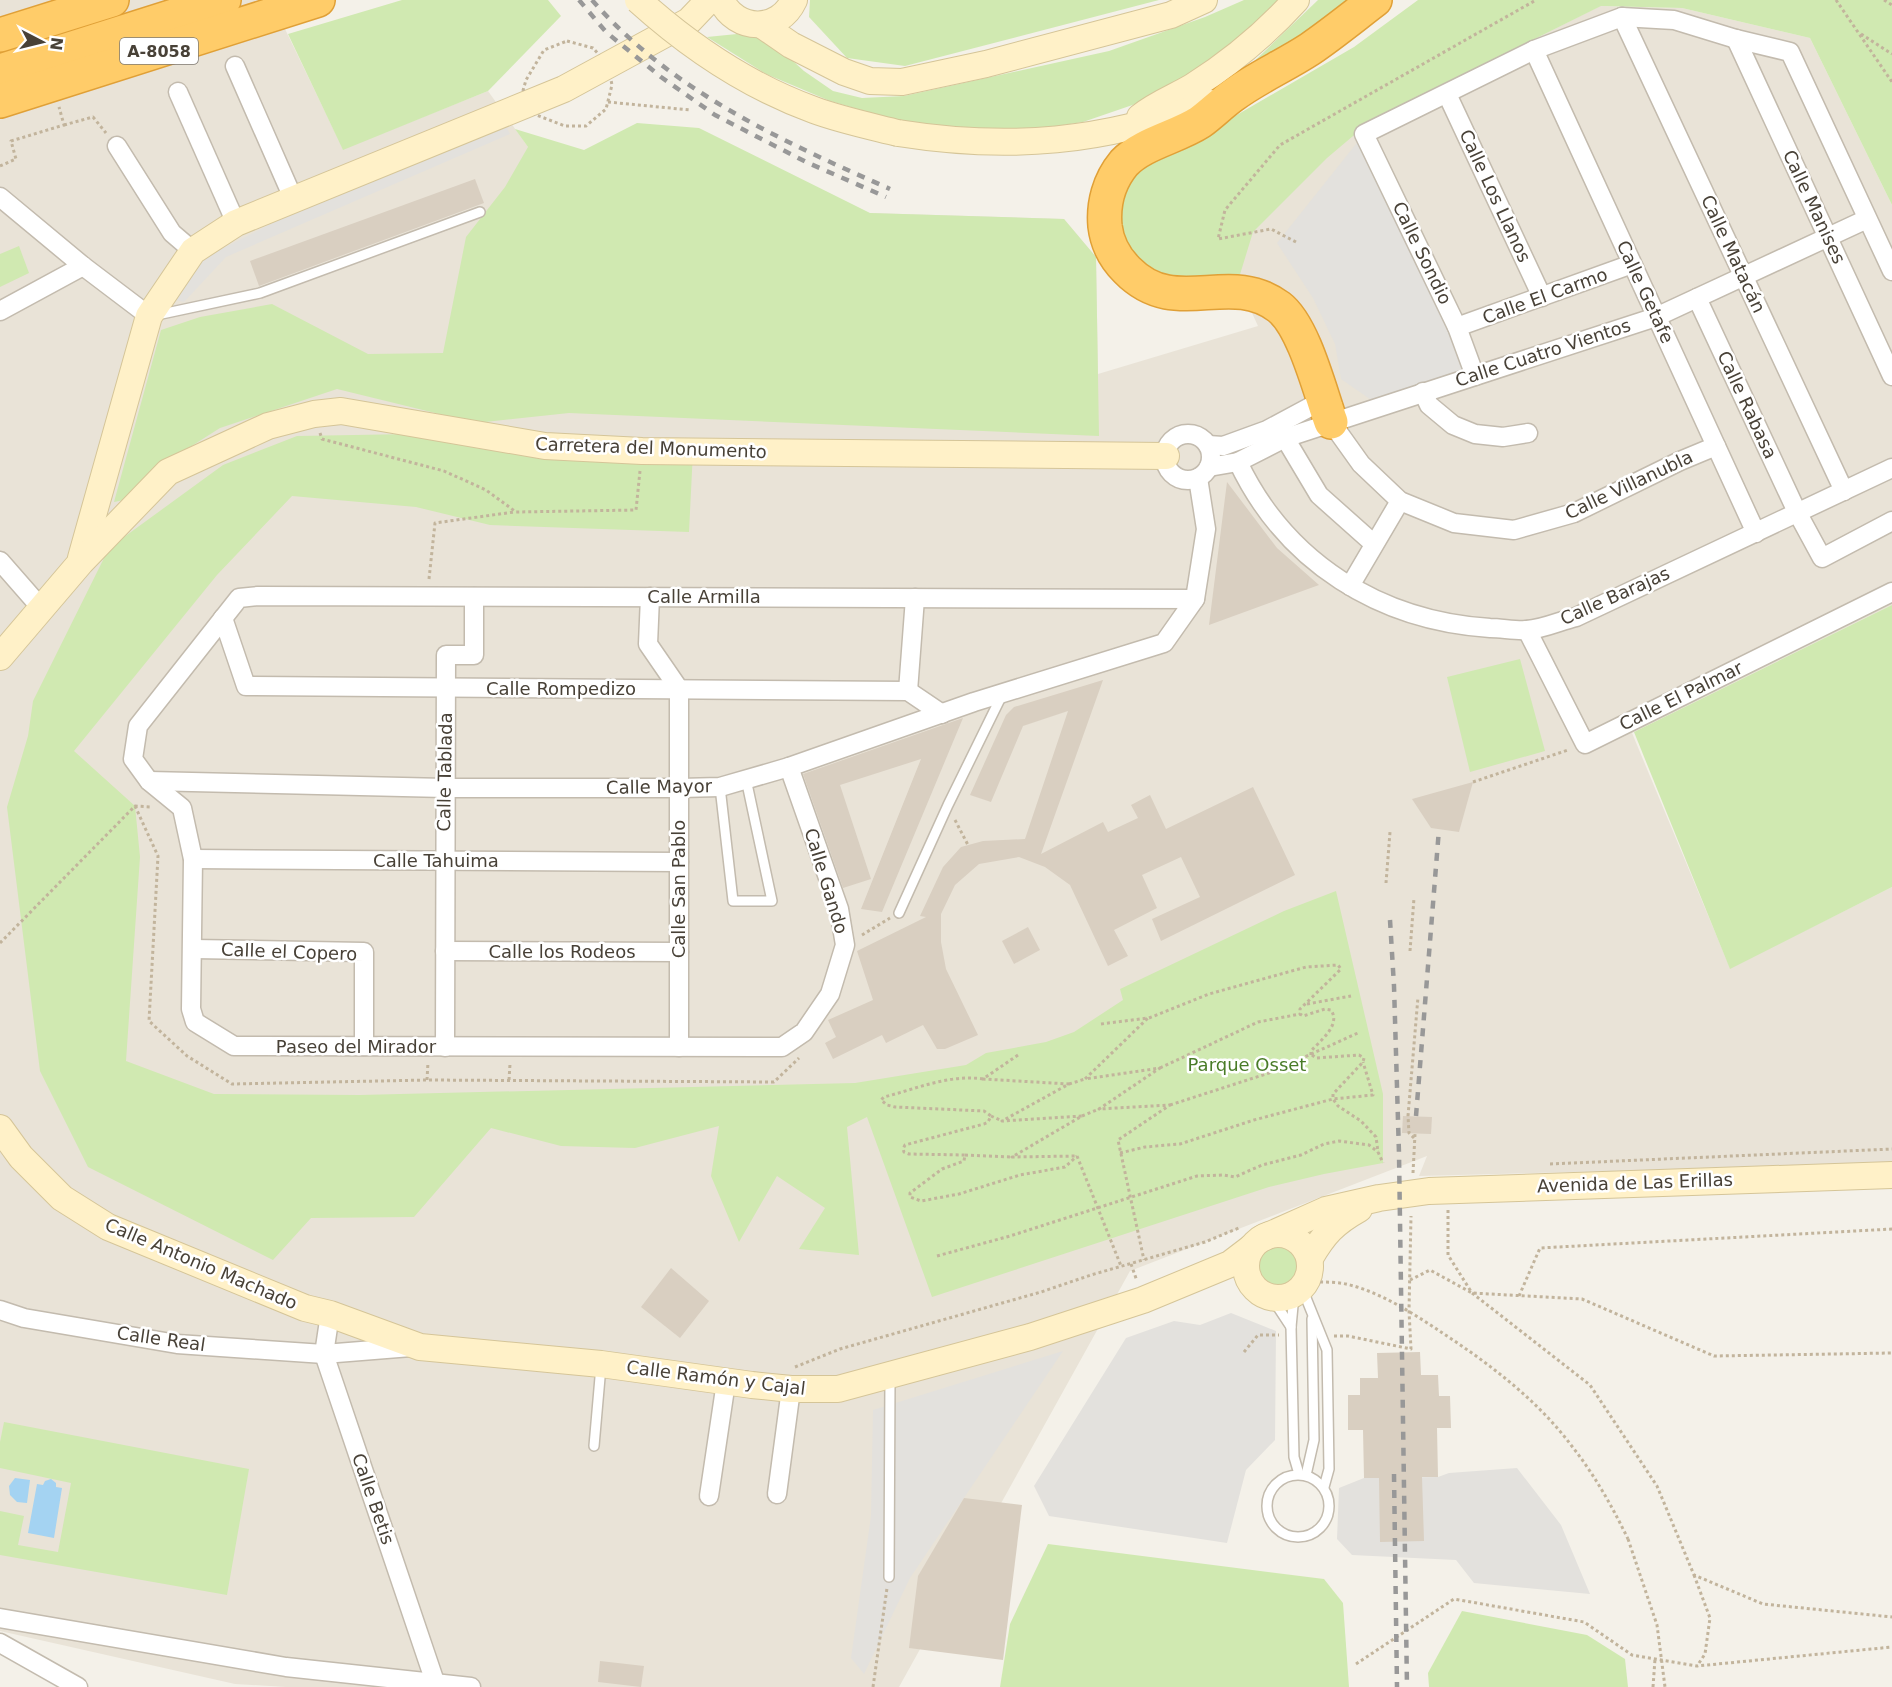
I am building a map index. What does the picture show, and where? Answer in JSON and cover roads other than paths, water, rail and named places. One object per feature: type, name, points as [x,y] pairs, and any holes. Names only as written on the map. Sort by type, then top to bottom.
[{"type":"highway","points":[[0,35],[112,0]]},
{"type":"highway","name":"A-8058","points":[[0,71],[224,0]]},
{"type":"highway","name":"A-8058","points":[[0,101],[318,0]]},
{"type":"highway","points":[[1328,414],[1300,335],[1281,308],[1259,295],[1233,290],[1188,294],[1165,293],[1138,282],[1119,263],[1107,240],[1104,212],[1110,184],[1125,162],[1152,145],[1200,122],[1232,95],[1311,49],[1375,0]]},
{"type":"main road","points":[[638,0],[664,24],[702,51],[770,91],[813,110],[898,133],[942,140],[1029,143],[1123,130],[1180,114],[1232,95]]},
{"type":"main road","points":[[0,657],[81,562],[148,316],[193,251],[236,223],[293,198],[564,89],[689,21],[709,0]]},
{"type":"main road","points":[[721,0],[729,13],[813,58],[870,81],[902,82],[986,64],[1171,15],[1204,0]]},
{"type":"main road","points":[[1123,130],[1150,109],[1192,87],[1248,47],[1296,0]]},
{"type":"main road","points":[[689,21],[750,23],[775,21],[786,14],[794,1]]},
{"type":"main road","points":[[794,1],[795,19],[813,58]]},
{"type":"main road","name":"Carretera del Monumento","points":[[81,562],[168,472],[268,426],[314,414],[341,411],[545,446],[642,451],[1166,456]]},
{"type":"main road","points":[[96,507],[106,513],[131,510]]},
{"type":"main road","name":"Calle Antonio Machado","points":[[0,1128],[21,1157],[62,1198],[108,1227],[305,1308],[330,1314],[420,1347]]},
{"type":"main road","name":"Avenida de Las Erillas","points":[[1291,1286],[1322,1236],[1339,1221],[1412,1181],[1448,1190],[1892,1175]]},
{"type":"main road","name":"Avenida de Las Erillas","points":[[1253,1237],[1326,1210],[1378,1198]]},
{"type":"main road","points":[[1282,1234],[1291,1237],[1306,1249],[1291,1286],[1253,1288],[1246,1269],[1253,1237],[1282,1234]]},
{"type":"main road","name":"Calle Ramón y Cajal","points":[[420,1347],[601,1364],[726,1382],[788,1380],[837,1389],[1030,1337],[1143,1300],[1230,1264],[1253,1237]]},
{"type":"main road","name":"Calle Ramón y Cajal","points":[[1143,1300],[1217,1283],[1291,1286]]},
{"type":"street","points":[[1447,94],[1534,50],[1622,17],[1674,20],[1736,39],[1790,52],[1892,271]]},
{"type":"street","name":"Calle Matacán","points":[[1622,17],[1844,491]]},
{"type":"street","name":"Calle Manises","points":[[1736,39],[1892,376]]},
{"type":"street","name":"Calle Getafe","points":[[1534,50],[1756,533]]},
{"type":"street","points":[[235,66],[293,198]]},
{"type":"street","points":[[178,92],[236,223]]},
{"type":"street","name":"Calle Sondio","points":[[1447,94],[1365,134],[1457,327],[1474,376]]},
{"type":"street","name":"Calle Los Llanos","points":[[1447,94],[1542,297]]},
{"type":"street","points":[[117,146],[172,233],[193,251]]},
{"type":"street","points":[[0,197],[148,316]]},
{"type":"street","name":"Calle Cuatro Vientos","points":[[1204,473],[1238,462],[1328,414],[1380,406],[1656,317],[1868,219]]},
{"type":"street","name":"Calle El Carmo","points":[[1457,327],[1632,264]]},
{"type":"street","points":[[0,311],[83,266]]},
{"type":"street","name":"Calle Rabasa","points":[[1697,298],[1797,512],[1822,558],[1892,521]]},
{"type":"street","points":[[1423,392],[1429,405],[1453,424],[1475,434],[1503,437],[1528,433]]},
{"type":"street","name":"Calle Cuatro Vientos","points":[[1208,445],[1223,446],[1267,430],[1310,407],[1328,414]]},
{"type":"street","name":"Calle Villanubla","points":[[1328,414],[1361,464],[1400,501],[1454,523],[1514,530],[1574,513],[1716,446]]},
{"type":"street","points":[[1195,599],[1206,529],[1204,473],[1211,456],[1208,445],[1199,437],[1188,434],[1177,437],[1169,445],[1166,456],[1167,466],[1172,474],[1180,479],[1189,480],[1204,473]]},
{"type":"street","points":[[1284,438],[1319,495],[1374,544]]},
{"type":"street","name":"Calle Barajas","points":[[1238,462],[1284,533],[1321,568],[1350,586],[1398,610],[1450,624],[1527,630],[1576,617],[1892,468]]},
{"type":"street","points":[[1350,586],[1400,501]]},
{"type":"street","points":[[0,561],[42,609]]},
{"type":"street","name":"Calle El Palmar","points":[[1527,630],[1585,744],[1892,592]]},
{"type":"street","name":"Calle Armilla","points":[[223,618],[239,598],[258,596],[1195,599]]},
{"type":"street","name":"Calle Tablada","points":[[445,1047],[446,655],[474,655],[474,597]]},
{"type":"street","points":[[650,597],[648,644],[679,689]]},
{"type":"street","points":[[915,598],[908,691],[942,714]]},
{"type":"street","name":"Calle Mayor","points":[[149,781],[445,788],[720,787],[789,767],[1003,693],[1164,643],[1195,599]]},
{"type":"street","points":[[149,781],[133,759],[138,726],[223,618]]},
{"type":"street","name":"Calle Rompedizo","points":[[223,618],[246,686],[908,691]]},
{"type":"street","name":"Calle San Pablo","points":[[679,689],[679,1047]]},
{"type":"street","name":"Calle Gando","points":[[782,1047],[804,1032],[830,994],[845,945],[838,909],[789,767]]},
{"type":"street","name":"Paseo del Mirador","points":[[149,781],[182,808],[193,859],[191,1009],[195,1022],[234,1046],[782,1047]]},
{"type":"street","name":"Calle Tahuima","points":[[193,859],[680,862]]},
{"type":"street","name":"Calle el Copero","points":[[193,949],[364,952],[364,1046]]},
{"type":"street","name":"Calle los Rodeos","points":[[445,951],[679,952]]},
{"type":"street","name":"Calle Real","points":[[0,1310],[24,1318],[177,1344],[324,1354],[420,1347]]},
{"type":"street","name":"Calle Betis","points":[[330,1314],[324,1354],[435,1682]]},
{"type":"street","points":[[777,1494],[788,1380]]},
{"type":"street","points":[[709,1496],[726,1382]]},
{"type":"street","points":[[0,1618],[286,1666],[471,1687]]},
{"type":"street","points":[[0,1643],[78,1687]]},
{"type":"lane","points":[[148,316],[260,293],[480,212]]},
{"type":"lane","points":[[899,913],[948,805],[1003,693]]},
{"type":"lane","points":[[720,787],[733,901],[772,901],[746,779]]},
{"type":"lane","points":[[1291,1286],[1312,1315],[1327,1350],[1329,1469],[1324,1487]]},
{"type":"lane","points":[[1291,1286],[1294,1457],[1302,1475]]},
{"type":"lane","points":[[1291,1286],[1291,1327]]},
{"type":"lane","points":[[1302,1475],[1314,1440],[1312,1315]]},
{"type":"lane","points":[[594,1446],[601,1364]]},
{"type":"lane","points":[[889,1577],[890,1376]]},
{"type":"lane","points":[[1286,1477],[1294,1457]]},
{"type":"lane","points":[[1302,1475],[1316,1479],[1324,1487],[1328,1496],[1329,1515],[1317,1532],[1298,1538],[1286,1535],[1273,1525],[1267,1512],[1273,1487],[1286,1477],[1302,1475]]},
{"type":"water","points":[[15,1478],[30,1480],[27,1503],[17,1502],[10,1495],[9,1486]]},
{"type":"water","points":[[51,1479],[56,1483],[56,1487],[62,1488],[54,1538],[28,1533],[37,1484],[43,1485],[45,1481]]},
{"type":"railway","points":[[579,0],[606,32],[661,77],[715,115],[806,162],[886,197]]},
{"type":"railway","points":[[592,0],[623,32],[657,61],[730,111],[809,152],[890,189]]},
{"type":"railway","points":[[1416,1116],[1439,829]]},
{"type":"railway","points":[[1390,920],[1399,1154],[1407,1687]]},
{"type":"railway","points":[[1394,1474],[1397,1687]]},
{"type":"park label","name":"Parque Osset","points":[[1247,1065]]}]
